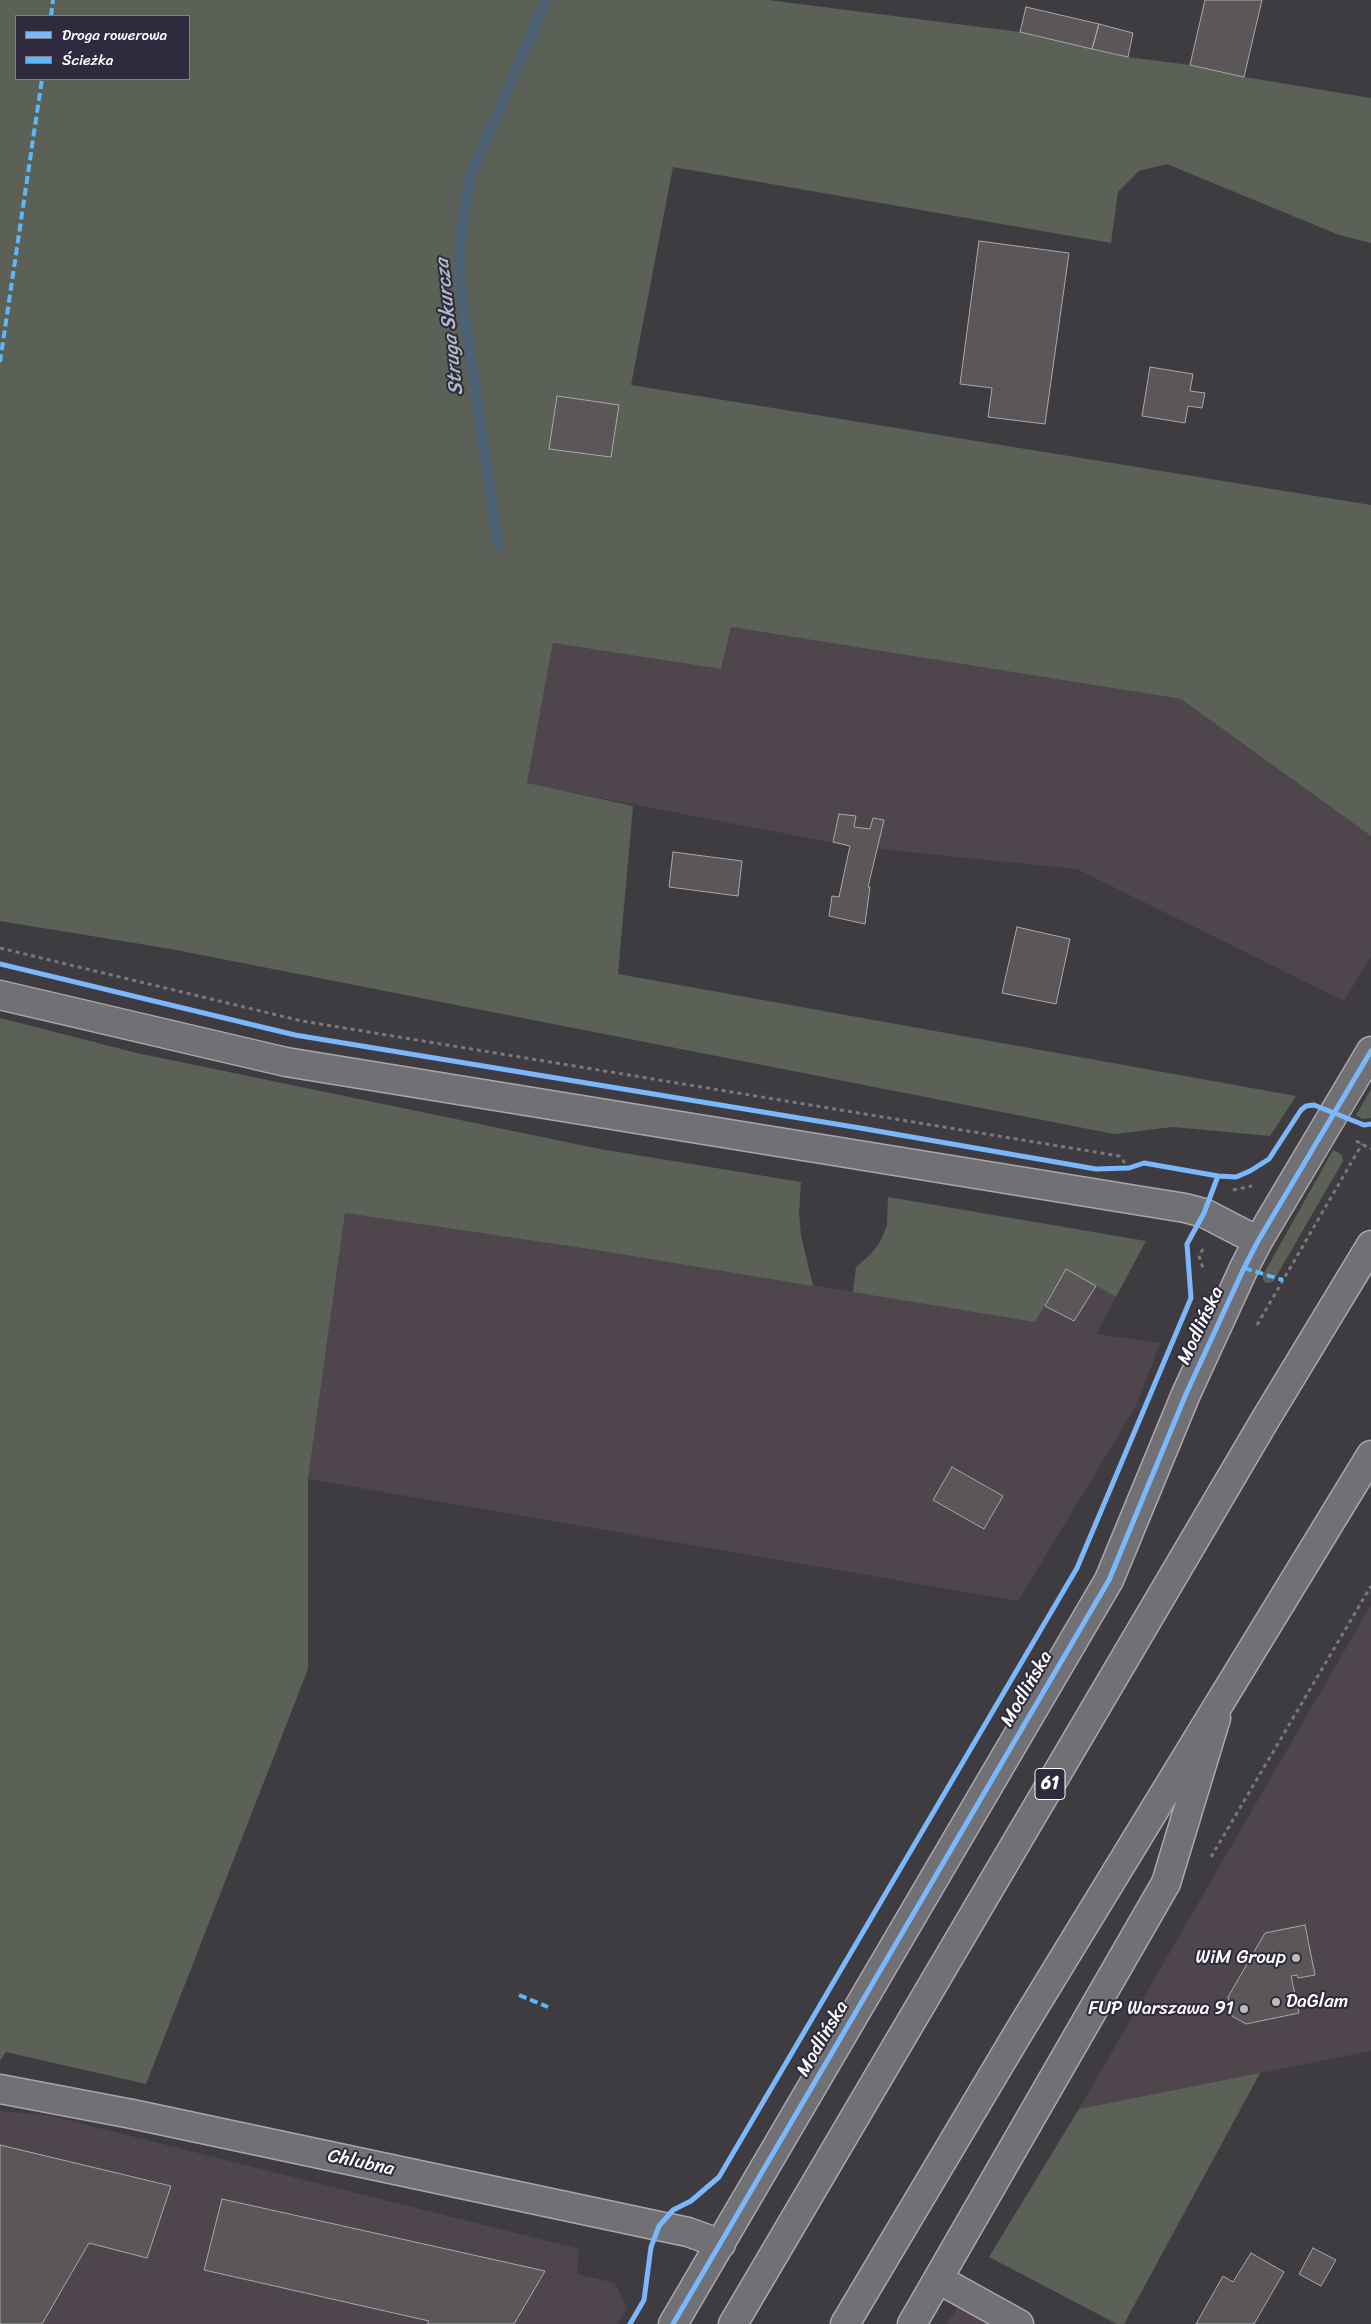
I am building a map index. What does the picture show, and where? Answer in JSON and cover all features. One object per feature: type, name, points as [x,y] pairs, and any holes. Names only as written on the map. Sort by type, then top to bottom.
[{"type":"street","points":[[0,995],[286,1062],[1185,1208],[1204,1213],[1258,1241]]},
{"type":"street","name":"Modlińska","points":[[673,2324],[1109,1580],[1186,1394],[1258,1241],[1371,1051]]},
{"type":"street","name":"61","points":[[733,2324],[1265,1420],[1371,1246]]},
{"type":"street","points":[[844,2324],[1020,2030],[1371,1455]]},
{"type":"street","points":[[912,2324],[1166,1883],[1220,1704]]},
{"type":"street","name":"Chlubna","points":[[0,2089],[132,2114],[688,2232],[721,2244]]},
{"type":"street","points":[[938,2279],[1019,2324]]},
{"type":"path","points":[[0,948],[302,1021],[1119,1156],[1129,1168]]},
{"type":"path","points":[[1256,1327],[1362,1144]]},
{"type":"path","points":[[1121,1168],[1129,1168]]},
{"type":"shaded area","points":[[0,0],[768,0],[1020,32],[1128,57],[1190,65],[1244,77],[1371,98],[1371,243],[1339,235],[1167,164],[1139,171],[1118,192],[1111,243],[673,167],[631,385],[1371,505],[1371,836],[1181,699],[731,627],[721,669],[553,643],[527,783],[633,806],[618,974],[1296,1096],[1270,1136],[1173,1127],[1114,1134],[171,949],[0,921]]},
{"type":"shaded area","points":[[731,627],[1181,699],[1371,836],[1371,956],[1344,1001],[1077,869],[850,846],[527,784],[553,643],[721,669]]},
{"type":"shaded area","points":[[0,1018],[137,1053],[600,1149],[801,1182],[799,1213],[801,1235],[813,1286],[596,1250],[345,1213],[308,1479],[308,1669],[146,2084],[6,2052],[0,2061]]},
{"type":"shaded area","points":[[1371,1089],[1371,1118],[1362,1119],[1356,1115]]},
{"type":"shaded area","points":[[1333,1150],[1342,1155],[1343,1161],[1273,1282],[1266,1283],[1263,1275]]},
{"type":"shaded area","points":[[888,1197],[1146,1241],[1116,1297],[1066,1269],[1035,1322],[853,1292],[856,1267],[871,1254],[880,1242],[887,1225]]},
{"type":"shaded area","points":[[345,1213],[596,1250],[873,1295],[1066,1269],[1116,1297],[1096,1334],[1160,1343],[1136,1406],[1018,1601],[308,1479]]},
{"type":"shaded area","points":[[1371,1605],[1371,2051],[1079,2109]]},
{"type":"shaded area","points":[[1260,2073],[1124,2324],[1117,2324],[989,2257],[1079,2109]]},
{"type":"shaded area","points":[[0,2111],[47,2115],[579,2249],[577,2274],[615,2283],[627,2308],[617,2324],[0,2324]]},
{"type":"shaded area","points":[[959,2305],[992,2324],[947,2324]]},
{"type":"building","points":[[1205,0],[1262,0],[1244,77],[1190,65]]},
{"type":"building","points":[[1026,7],[1099,24],[1092,49],[1020,32]]},
{"type":"building","points":[[1099,24],[1133,33],[1128,57],[1092,49]]},
{"type":"building","points":[[979,241],[1069,253],[1045,424],[988,417],[992,388],[960,384]]},
{"type":"building","points":[[1150,367],[1193,374],[1190,391],[1205,393],[1202,408],[1188,406],[1185,423],[1142,416]]},
{"type":"building","points":[[557,396],[619,405],[611,457],[549,449]]},
{"type":"building","points":[[839,814],[856,816],[854,827],[870,829],[873,818],[884,820],[868,887],[870,887],[865,924],[829,916],[832,896],[839,897],[850,846],[833,842]]},
{"type":"building","points":[[673,852],[742,861],[738,896],[669,887]]},
{"type":"building","points":[[1017,927],[1070,939],[1056,1004],[1002,993]]},
{"type":"building","points":[[1066,1269],[1096,1286],[1074,1321],[1045,1306]]},
{"type":"building","points":[[952,1467],[1003,1496],[984,1529],[933,1500]]},
{"type":"building","points":[[1305,1925],[1315,1975],[1298,1978],[1297,1975],[1291,1976],[1299,2013],[1246,2024],[1232,2016],[1228,1997],[1265,1933]]},
{"type":"building","points":[[0,2145],[171,2186],[147,2258],[89,2243],[42,2324],[0,2324]]},
{"type":"building","points":[[222,2199],[545,2271],[514,2324],[427,2324],[429,2321],[204,2270]]},
{"type":"building","points":[[1313,2248],[1336,2260],[1321,2286],[1299,2274]]},
{"type":"building","points":[[1251,2253],[1284,2272],[1254,2324],[1196,2324],[1223,2276],[1233,2282]]},
{"type":"waterway","name":"Struga Skurcza","points":[[498,545],[460,285],[460,238],[471,174],[546,0]]},
{"type":"marked path","points":[[51,15],[53,0]]},
{"type":"marked path","points":[[0,362],[42,80]]},
{"type":"marked path","points":[[1244,1268],[1283,1280]]},
{"type":"marked path","points":[[519,1995],[548,2007]]},
{"type":"cycle path","points":[[0,964],[295,1035],[1096,1169],[1129,1168],[1144,1163],[1218,1176]]},
{"type":"cycle path","points":[[673,2324],[1109,1580],[1186,1394],[1244,1268],[1258,1241],[1371,1051]]},
{"type":"cycle path","points":[[630,2324],[644,2300],[651,2247],[659,2226],[673,2210],[691,2201],[719,2177],[1077,1568],[1191,1298],[1187,1244],[1204,1213],[1218,1176],[1236,1177],[1269,1159],[1301,1110],[1306,1106],[1314,1105],[1364,1125],[1371,1124]]},
{"type":"place","name":"WiM Group","points":[[1296,1958]]},
{"type":"place","name":"DaGlam","points":[[1276,2002]]},
{"type":"place","name":"FUP Warszawa 91","points":[[1244,2009]]}]
